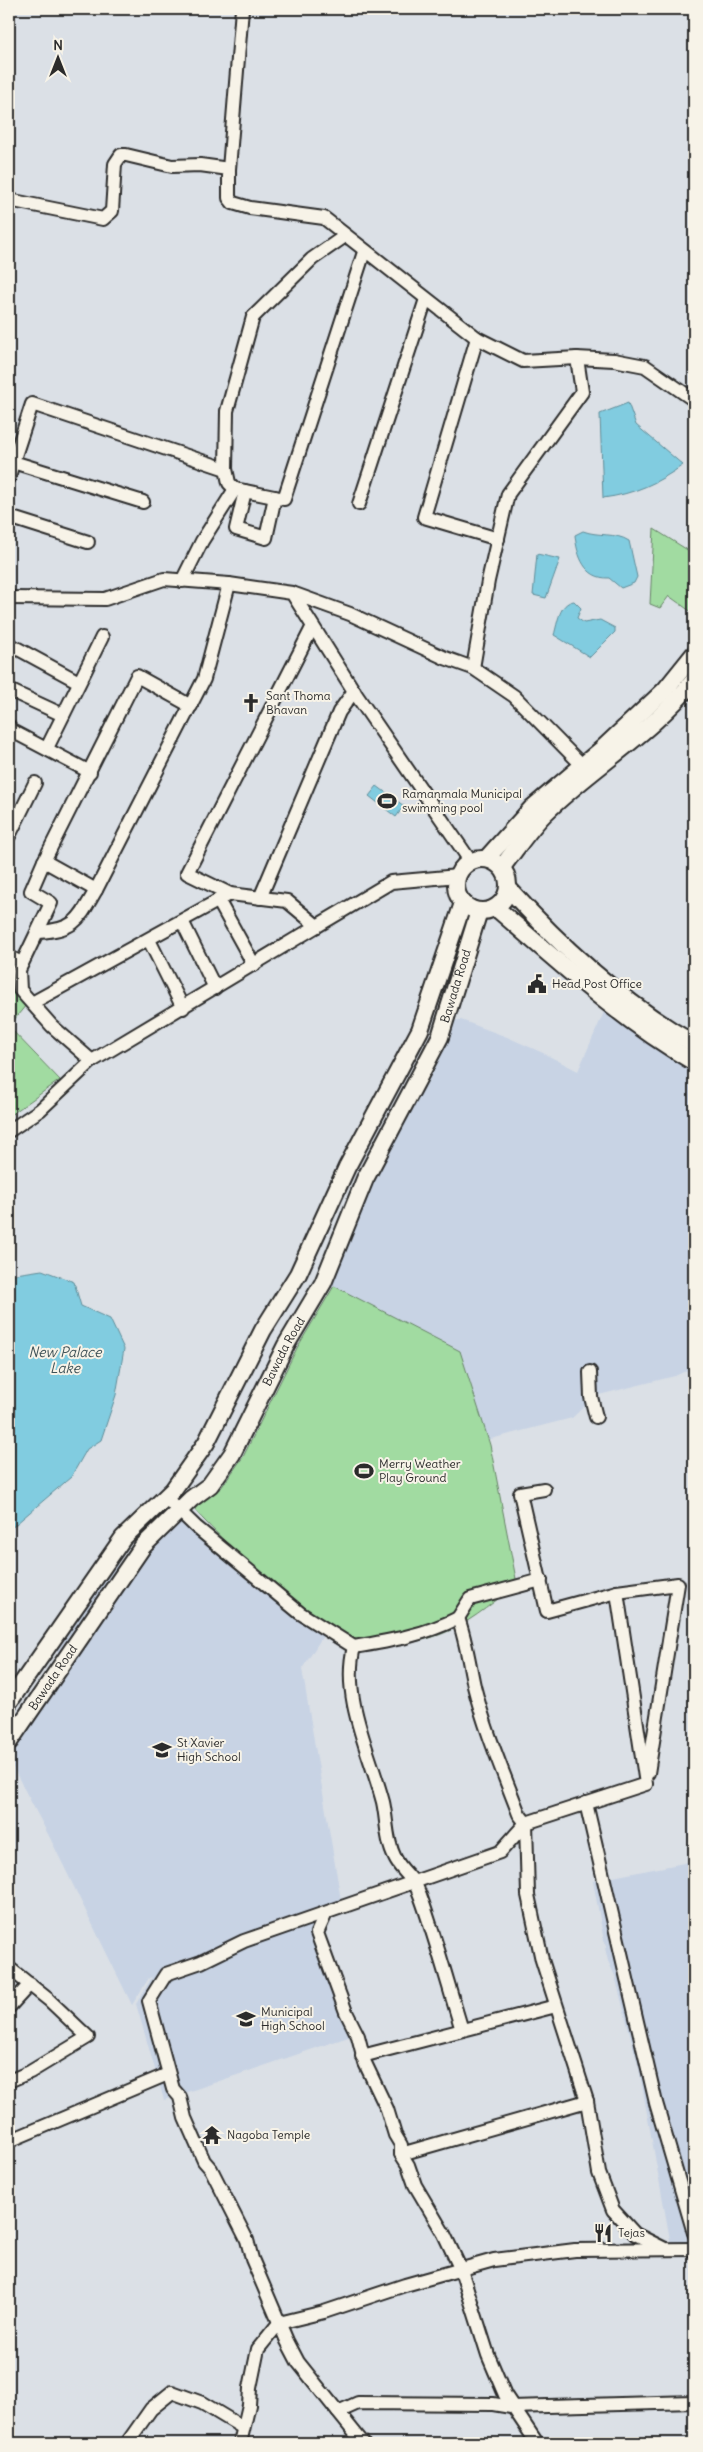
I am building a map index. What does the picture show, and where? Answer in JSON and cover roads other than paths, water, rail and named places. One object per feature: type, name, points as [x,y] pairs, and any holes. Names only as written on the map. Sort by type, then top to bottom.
[{"type":"main road","points":[[478,860],[502,867],[508,876],[509,889],[504,900],[496,908],[479,911],[464,903],[457,890],[458,876],[463,867],[478,860],[532,808],[582,766],[665,690],[694,654]]},
{"type":"main road","points":[[502,867],[545,813],[639,736],[679,700],[694,680]]},
{"type":"main road","points":[[509,889],[546,930],[587,967],[641,1010],[694,1044]]},
{"type":"main road","points":[[9,1702],[123,1538],[166,1498],[206,1443],[264,1330],[298,1274],[347,1167],[420,1030],[464,903]]},
{"type":"main road","points":[[496,908],[631,1022],[694,1062]]},
{"type":"main road","name":"Bawada Road","points":[[9,1742],[97,1611],[144,1546],[179,1511],[210,1484],[232,1454],[286,1345],[323,1283],[365,1179],[440,1037],[479,911]]},
{"type":"street","points":[[242,9],[229,169],[229,198],[233,203],[250,208],[324,218],[364,252],[477,338],[523,361],[577,358],[614,360],[645,366],[694,400]]},
{"type":"street","points":[[9,200],[103,219],[112,211],[115,164],[121,155],[172,166],[200,165],[229,169]]},
{"type":"street","points":[[345,236],[312,258],[253,317],[226,411],[226,469],[229,483],[240,490],[284,498],[364,252]]},
{"type":"street","points":[[359,504],[426,299]]},
{"type":"street","points":[[477,338],[424,517],[498,539]]},
{"type":"street","points":[[473,668],[488,581],[508,494],[582,392],[577,358]]},
{"type":"street","points":[[9,477],[32,404],[226,469]]},
{"type":"street","points":[[13,462],[143,502]]},
{"type":"street","points":[[240,490],[236,530],[266,538],[275,497]]},
{"type":"street","points":[[182,581],[202,541],[240,490]]},
{"type":"street","points":[[9,517],[88,542]]},
{"type":"street","points":[[9,598],[105,600],[164,579],[229,584],[292,593],[350,614],[445,658],[473,668],[514,696],[582,766]]},
{"type":"street","points":[[39,932],[54,931],[78,920],[96,890],[204,679],[229,584]]},
{"type":"street","points":[[292,593],[312,628],[354,691],[478,860]]},
{"type":"street","points":[[312,628],[187,873],[230,894],[287,901],[317,926]]},
{"type":"street","points":[[46,748],[102,637]]},
{"type":"street","points":[[9,644],[79,682]]},
{"type":"street","points":[[92,1061],[52,1026],[20,990],[19,970],[39,932],[51,903],[30,891],[137,676],[190,706]]},
{"type":"street","points":[[9,690],[63,715]]},
{"type":"street","points":[[260,898],[339,712],[354,691]]},
{"type":"street","points":[[9,726],[10,730],[90,772]]},
{"type":"street","points":[[9,836],[35,783]]},
{"type":"street","points":[[44,861],[96,890]]},
{"type":"street","points":[[9,1131],[40,1110],[92,1061],[391,882],[458,876]]},
{"type":"street","points":[[32,1003],[230,894]]},
{"type":"street","points":[[218,900],[254,965]]},
{"type":"street","points":[[182,921],[215,988]]},
{"type":"street","points":[[149,940],[183,1008]]},
{"type":"street","points":[[9,956],[22,963]]},
{"type":"street","points":[[590,1372],[591,1397],[596,1417]]},
{"type":"street","points":[[544,1489],[520,1493],[548,1611],[616,1592],[678,1584],[646,1784]]},
{"type":"street","points":[[166,1498],[300,1613],[354,1647],[439,1628],[458,1618],[470,1599],[541,1580]]},
{"type":"street","points":[[616,1592],[646,1784]]},
{"type":"street","points":[[458,1618],[464,1635],[474,1687],[492,1743],[519,1814],[526,1823],[528,1895],[542,1960],[587,2101],[599,2173],[613,2210],[635,2234],[665,2249]]},
{"type":"street","points":[[354,1647],[350,1664],[350,1680],[360,1724],[384,1805],[395,1858],[415,1880],[462,2030]]},
{"type":"street","points":[[363,2443],[298,2362],[279,2323],[252,2260],[247,2240],[211,2169],[204,2161],[185,2118],[180,2098],[173,2089],[149,2001],[166,1974],[200,1962],[244,1941],[500,1852],[526,1823],[646,1784]]},
{"type":"street","points":[[586,1803],[656,2103],[694,2233]]},
{"type":"street","points":[[326,1913],[317,1933],[346,2012],[358,2036],[362,2056],[387,2109],[395,2136],[401,2145],[401,2154],[408,2165],[415,2185],[444,2234],[461,2270],[488,2355],[511,2407],[537,2443]]},
{"type":"street","points":[[9,1968],[30,1984],[88,2036],[30,2072],[9,2081]]},
{"type":"street","points":[[9,2007],[30,1984]]},
{"type":"street","points":[[362,2056],[556,2006]]},
{"type":"street","points":[[9,2141],[168,2074]]},
{"type":"street","points":[[401,2154],[587,2101]]},
{"type":"street","points":[[240,2443],[242,2427],[249,2405],[258,2349],[279,2323],[494,2260],[575,2250],[694,2249]]},
{"type":"street","points":[[127,2443],[150,2409],[172,2392],[202,2403],[242,2427]]},
{"type":"street","points":[[338,2412],[358,2403],[494,2404],[511,2407],[694,2402]]},
{"type":"water","points":[[628,403],[636,425],[683,465],[645,487],[625,494],[603,498],[600,414]]},
{"type":"water","points":[[583,531],[618,536],[629,541],[637,577],[634,583],[621,588],[609,578],[594,575],[588,570],[580,558],[575,535]]},
{"type":"water","points":[[537,554],[560,559],[546,598],[533,595]]},
{"type":"water","points":[[574,601],[581,608],[577,618],[584,623],[600,620],[615,628],[615,632],[590,657],[554,635],[562,609],[565,605]]},
{"type":"water","name":"Ramanmala Municipal swimming pool","points":[[377,786],[404,806],[396,817],[369,796]]},
{"type":"water","name":"New Palace Lake","points":[[42,1270],[74,1282],[81,1306],[110,1319],[124,1349],[116,1395],[101,1440],[87,1449],[71,1477],[9,1530],[9,1275]]},
{"type":"place","name":"Sant Thoma Bhavan","points":[[251,703]]},
{"type":"place","name":"Ramanmala Municipal swimming pool","points":[[387,801]]},
{"type":"place","name":"Head Post Office","points":[[537,984]]},
{"type":"place","name":"Merry Weather Play Ground","points":[[364,1471]]},
{"type":"place","name":"St Xavier High School","points":[[162,1750]]},
{"type":"place","name":"Municipal High School","points":[[246,2019]]},
{"type":"place","name":"Nagoba Temple","points":[[212,2135]]},
{"type":"place","name":"Tejas","points":[[603,2233]]}]
